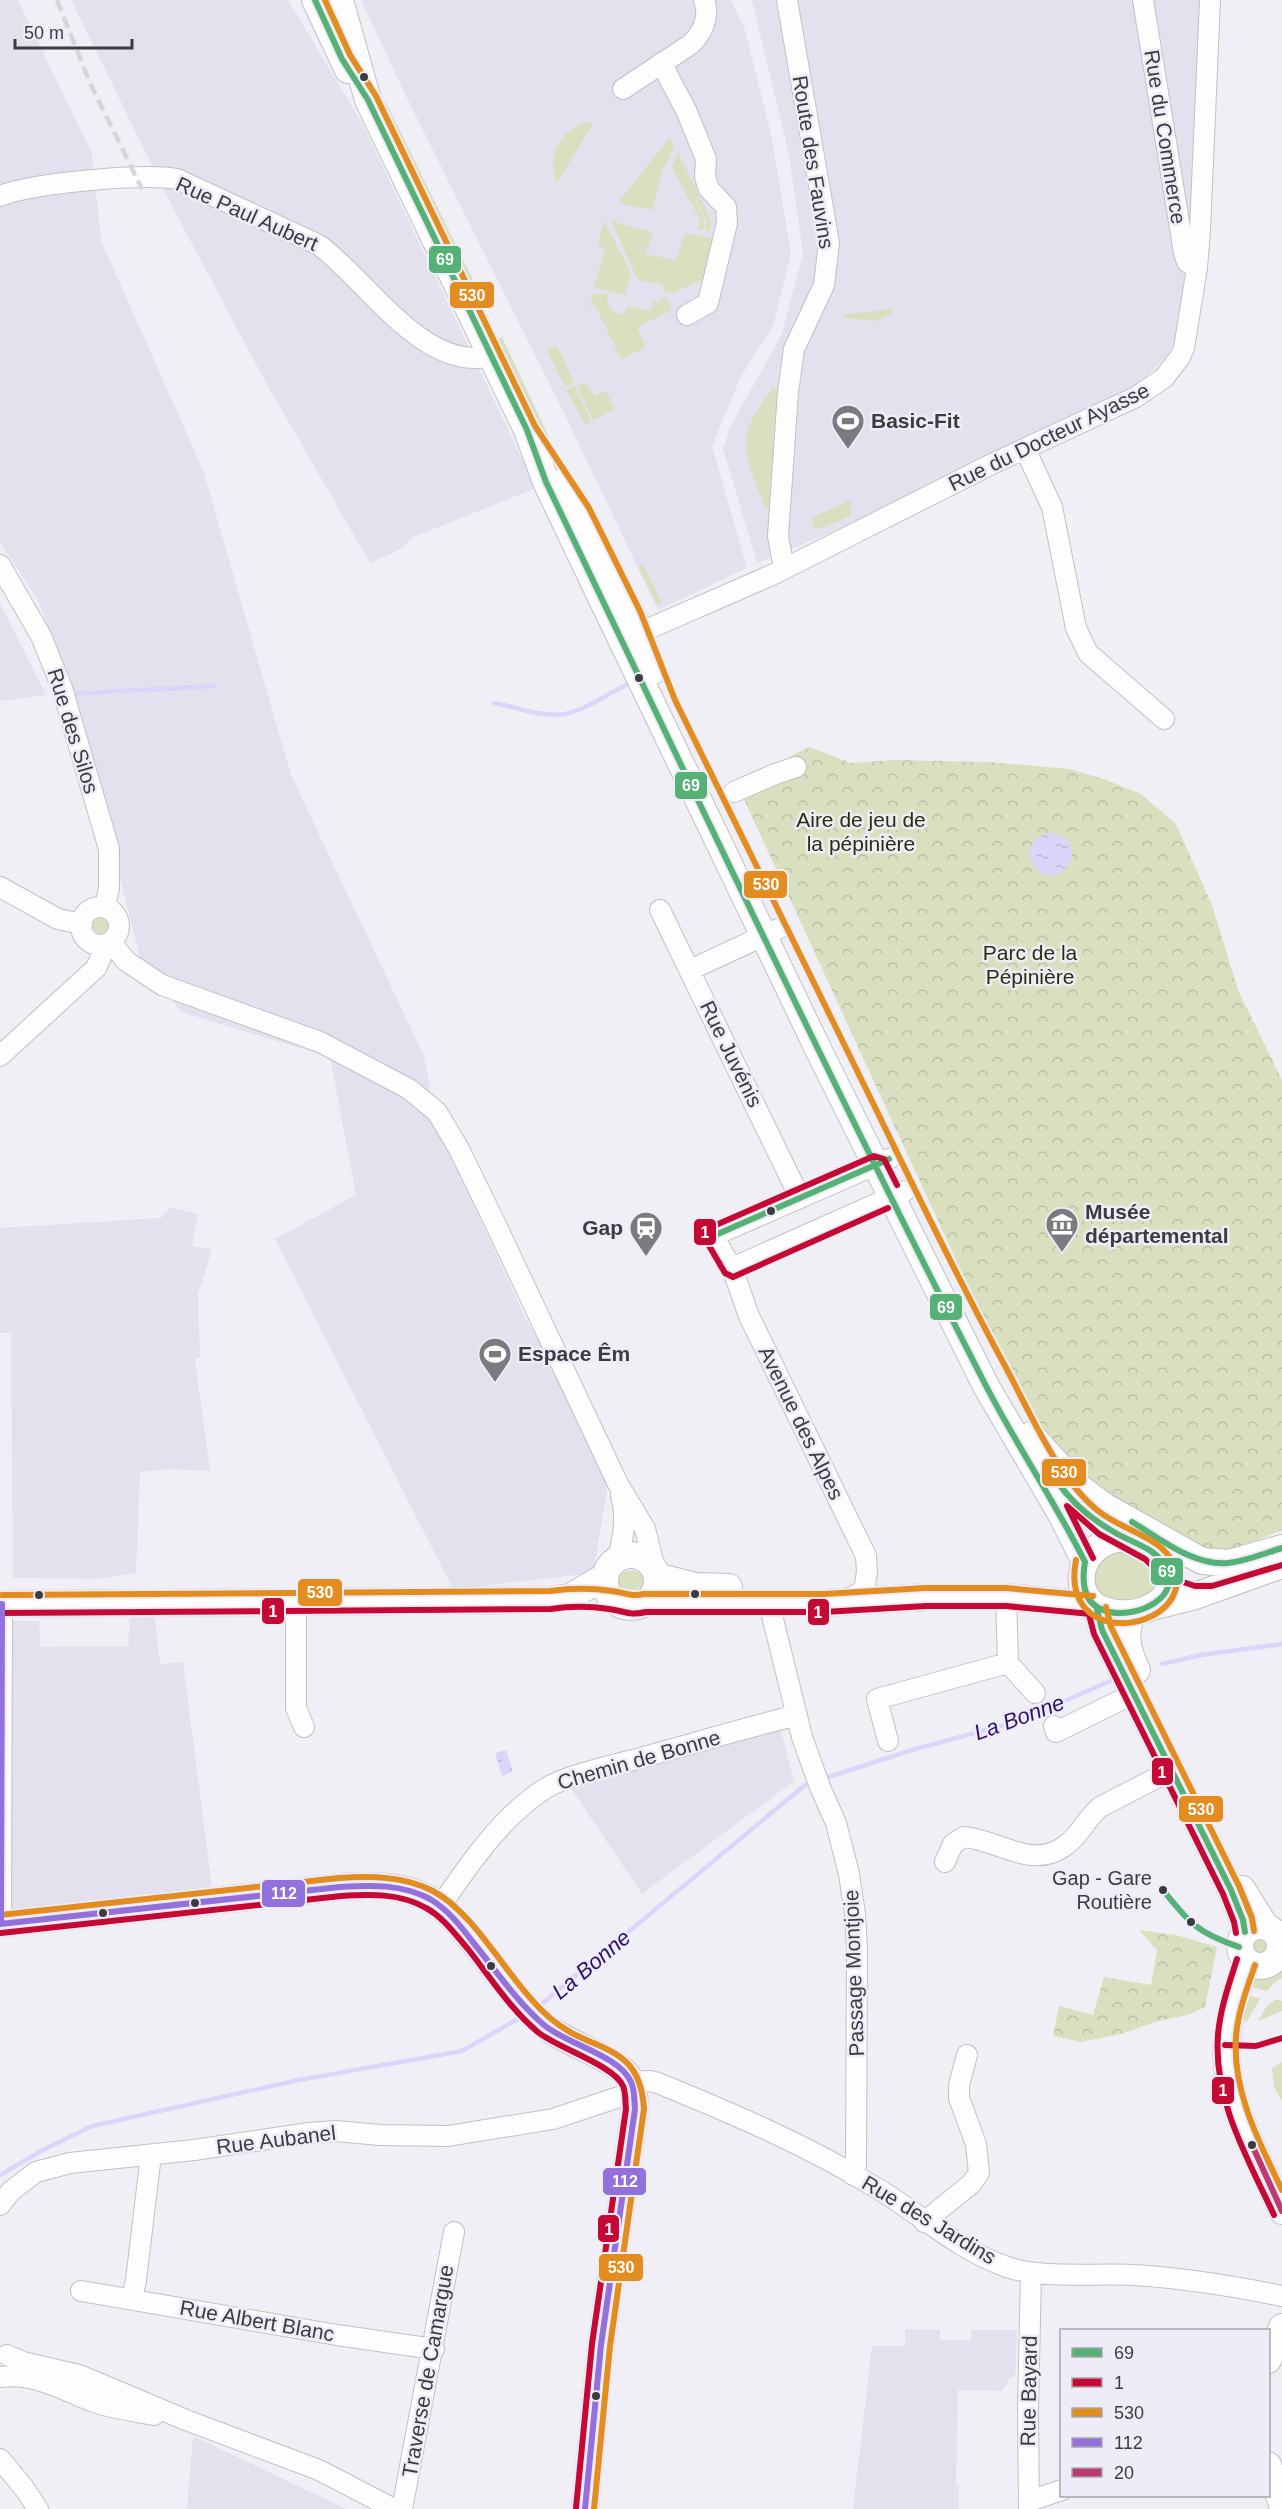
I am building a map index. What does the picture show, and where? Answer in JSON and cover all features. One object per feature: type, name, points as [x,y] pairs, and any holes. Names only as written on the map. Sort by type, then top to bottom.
[{"type":"main road","points":[[315,0],[342,59],[368,100],[527,430],[546,482],[667,704],[771,932],[899,1194],[986,1386],[1062,1516],[1084,1565],[1084,1593],[1094,1607],[1102,1630],[1231,1890],[1243,1920],[1268,1936],[1280,1948],[1274,1962],[1260,1967],[1246,1962],[1239,1947],[1268,1936]]},
{"type":"main road","points":[[340,0],[368,100]]},
{"type":"main road","points":[[899,1194],[1060,1485],[1079,1507],[1124,1538],[1153,1552],[1165,1566],[1168,1574],[1165,1593],[1161,1600],[1142,1610],[1126,1633],[1130,1654],[1240,1886],[1268,1936]]},
{"type":"main road","points":[[1031,1434],[1076,1485],[1104,1506],[1202,1561],[1229,1563],[1282,1548]]},
{"type":"main road","points":[[1005,1598],[1047,1590],[1084,1565],[1091,1552],[1105,1541],[1124,1538]]},
{"type":"main road","points":[[1,1604],[552,1600],[570,1597],[611,1578],[635,1556],[643,1558],[656,1573],[711,1588],[866,1587],[894,1589],[926,1597]]},
{"type":"main road","points":[[1165,1566],[1197,1577],[1211,1577],[1282,1556]]},
{"type":"main road","points":[[611,1578],[631,1606],[645,1603],[842,1602],[926,1597],[1005,1598],[1094,1607],[1113,1613],[1142,1610],[1192,1597],[1282,1564]]},
{"type":"main road","points":[[645,1603],[656,1590],[656,1573]]},
{"type":"main road","points":[[1,1924],[359,1886],[404,1890],[430,1899],[457,1922],[526,2007],[554,2032],[623,2071],[633,2087],[631,2141],[601,2345],[585,2509]]},
{"type":"main road","points":[[1246,1962],[1230,2016],[1226,2043],[1227,2067],[1238,2109],[1282,2211]]},
{"type":"main road","points":[[1270,2357],[1282,2327]]},
{"type":"main road","points":[[1270,2467],[1282,2505]]},
{"type":"street","points":[[623,89],[691,44],[699,36],[707,15],[704,0]]},
{"type":"street","name":"Route des Fauvins","points":[[776,573],[788,392],[794,349],[824,285],[829,243],[787,0]]},
{"type":"street","name":"Rue du Commerce","points":[[1143,0],[1184,254],[1187,261],[1197,268]]},
{"type":"street","name":"Rue du Docteur Ayasse","points":[[628,631],[746,587],[776,573],[1025,449],[1136,397],[1164,378],[1184,348],[1197,268],[1210,0]]},
{"type":"street","points":[[661,63],[686,110],[706,159],[705,177],[709,189],[726,207],[727,223],[708,303],[687,315]]},
{"type":"street","name":"Rue Paul Aubert","points":[[0,196],[16,190],[96,181],[157,178],[177,180],[319,245],[336,257],[418,337],[459,356],[482,359],[491,357]]},
{"type":"street","points":[[1025,449],[1052,507],[1080,641],[1095,661],[1164,719]]},
{"type":"street","name":"Rue des Silos","points":[[0,565],[41,636],[63,694],[109,849],[109,888],[105,908]]},
{"type":"street","points":[[734,792],[796,767]]},
{"type":"street","points":[[0,887],[58,919],[82,924]]},
{"type":"street","points":[[0,1056],[96,968],[106,943],[118,932],[118,920],[111,910],[105,908],[90,910],[82,924],[82,931],[89,941],[106,943],[131,966],[162,985],[320,1042],[409,1089],[437,1112],[448,1128],[618,1484],[645,1529],[656,1573]]},
{"type":"street","name":"Rue Juvénis","points":[[660,910],[800,1198]]},
{"type":"street","points":[[690,970],[771,932]]},
{"type":"street","points":[[800,1198],[883,1162]]},
{"type":"street","points":[[732,1268],[899,1194]]},
{"type":"street","name":"Avenue des Alpes","points":[[800,1198],[713,1236],[732,1268],[749,1316],[866,1556],[868,1564],[866,1587]]},
{"type":"street","points":[[611,1578],[624,1535],[624,1507],[618,1484]]},
{"type":"street","points":[[842,1602],[866,1587]]},
{"type":"street","points":[[1005,1598],[1008,1663],[1035,1693]]},
{"type":"street","points":[[296,1602],[296,1708],[304,1728]]},
{"type":"street","name":"Passage Montjoie","points":[[770,1603],[797,1715],[817,1781],[836,1823],[849,1874],[855,1914],[857,2062],[856,2165],[853,2175]]},
{"type":"street","points":[[1,1604],[1,1924]]},
{"type":"street","points":[[888,1741],[877,1699],[1008,1663]]},
{"type":"street","points":[[1053,1731],[1135,1693]]},
{"type":"street","name":"Chemin de Bonne","points":[[440,1907],[474,1859],[530,1799],[548,1786],[604,1768],[797,1715]]},
{"type":"street","points":[[945,1862],[953,1844],[964,1837],[1024,1855],[1040,1856],[1055,1852],[1076,1837],[1092,1814],[1100,1808],[1172,1770]]},
{"type":"street","points":[[924,2222],[971,2184],[979,2173],[976,2144],[959,2098],[959,2085],[967,2055]]},
{"type":"street","name":"Rue des Jardins","points":[[633,2087],[658,2083],[717,2107],[875,2187],[924,2222],[1007,2267],[1031,2273],[1133,2275],[1173,2279],[1282,2296]]},
{"type":"street","name":"Rue Aubanel","points":[[0,2205],[17,2186],[36,2172],[48,2167],[336,2131],[380,2135],[448,2136],[553,2119],[633,2087]]},
{"type":"street","points":[[132,2298],[151,2155]]},
{"type":"street","name":"Traverse de Camargue","points":[[402,2509],[434,2349],[454,2232]]},
{"type":"street","name":"Rue Bayard","points":[[1029,2505],[1028,2409],[1031,2273]]},
{"type":"street","name":"Rue Albert Blanc","points":[[81,2291],[337,2335],[434,2349]]},
{"type":"street","points":[[0,2378],[8,2367],[4,2351]]},
{"type":"street","points":[[4,2351],[23,2362],[79,2375],[186,2420],[319,2470],[394,2509]]},
{"type":"street","points":[[0,2378],[15,2375],[30,2378],[117,2408],[186,2420]]},
{"type":"street","points":[[0,2459],[38,2509]]},
{"type":"street","points":[[1029,2505],[1060,2491]]},
{"type":"shaded area","points":[[0,0],[18,0],[92,154],[101,241],[203,470],[291,775],[424,1056],[437,1124],[523,1313],[572,1400],[609,1479],[593,1573],[453,1589],[275,1239],[356,1195],[330,1057],[181,1012],[141,961],[73,695],[38,600],[0,543]]},
{"type":"shaded area","points":[[71,0],[288,0],[363,125],[536,488],[411,538],[403,548],[370,563],[265,381],[173,208]]},
{"type":"shaded area","points":[[361,0],[731,0],[745,30],[772,138],[791,254],[773,326],[741,376],[712,446],[747,568],[658,610]]},
{"type":"shaded area","points":[[752,0],[1199,0],[1192,208],[1178,334],[1168,355],[1142,381],[863,519],[757,563],[723,449],[730,427],[782,334],[803,253],[789,155]]},
{"type":"shaded area","points":[[0,603],[46,695],[0,701]]},
{"type":"shaded area","points":[[169,1207],[198,1214],[192,1246],[212,1249],[198,1294],[200,1357],[195,1360],[210,1471],[169,1469],[140,1472],[136,1573],[99,1579],[13,1578],[11,1333],[0,1333],[0,1228],[161,1218]]},
{"type":"shaded area","points":[[155,1616],[160,1664],[183,1662],[212,1888],[10,1914],[13,1621],[39,1621],[40,1647],[128,1646],[130,1618]]},
{"type":"shaded area","points":[[780,1728],[794,1781],[642,1894],[570,1787]]},
{"type":"shaded area","points":[[905,2329],[940,2330],[940,2340],[971,2340],[971,2330],[1017,2330],[1015,2377],[1010,2377],[1002,2391],[958,2390],[956,2485],[959,2486],[959,2509],[853,2509],[872,2346],[905,2346]]},
{"type":"shaded area","points":[[193,2436],[346,2509],[187,2509]]},
{"type":"green space","points":[[385,100],[477,288],[472,291],[387,115]]},
{"type":"green space","points":[[587,122],[594,122],[557,183],[553,163],[557,146],[569,132]]},
{"type":"green space","points":[[670,137],[674,145],[663,167],[652,210],[618,203]]},
{"type":"green space","points":[[678,152],[712,223],[710,231],[705,231],[707,221],[686,180],[705,221],[703,230],[697,230],[700,220],[672,167]]},
{"type":"green space","points":[[611,221],[653,232],[645,254],[676,260],[685,233],[715,239],[706,278],[672,293],[663,291],[663,285],[638,280]]},
{"type":"green space","points":[[603,222],[631,273],[625,295],[594,288],[605,248],[598,245]]},
{"type":"green space","points":[[593,293],[609,295],[607,302],[614,313],[625,314],[627,306],[651,311],[653,301],[660,303],[661,297],[666,297],[672,310],[637,327],[646,347],[621,359],[594,303],[590,308]]},
{"type":"green space","points":[[893,309],[893,312],[877,321],[842,318],[842,315]]},
{"type":"green space","points":[[502,337],[550,439],[543,442],[495,340]]},
{"type":"green space","points":[[557,346],[574,383],[565,387],[547,350]]},
{"type":"green space","points":[[585,382],[595,396],[606,391],[615,409],[593,420],[577,386]]},
{"type":"green space","points":[[575,386],[591,421],[585,424],[566,390]]},
{"type":"green space","points":[[773,387],[778,393],[769,508],[766,509],[748,461],[746,441],[747,432],[758,408]]},
{"type":"green space","points":[[848,501],[852,502],[850,516],[822,528],[812,528],[813,517]]},
{"type":"green space","points":[[643,565],[662,603],[657,605],[638,567]]},
{"type":"green space","name":"Parc de la Pépinière","points":[[809,747],[851,763],[894,760],[990,762],[1069,769],[1104,779],[1141,794],[1176,824],[1212,905],[1238,990],[1282,1080],[1282,1530],[1209,1560],[1072,1475],[1042,1433],[1003,1362],[737,784]]},
{"type":"green space","points":[[101,916],[107,919],[110,925],[107,931],[101,934],[95,931],[92,925],[95,919]]},
{"type":"green space","points":[[1114,1548],[1147,1558],[1159,1583],[1150,1599],[1111,1603],[1095,1590],[1093,1568]]},
{"type":"green space","points":[[633,1570],[645,1575],[644,1588],[634,1592],[617,1587],[616,1581],[619,1573]]},
{"type":"green space","points":[[1139,1930],[1176,1935],[1217,1947],[1205,2007],[1188,2015],[1158,2021],[1121,2034],[1081,2042],[1053,2036],[1059,2006],[1093,2015],[1104,1977],[1151,1985],[1157,1950]]},
{"type":"green space","points":[[1261,1935],[1268,1938],[1271,1945],[1268,1952],[1261,1955],[1254,1952],[1251,1945],[1254,1938]]},
{"type":"green space","points":[[1282,1968],[1282,1978],[1267,1991],[1247,1986],[1253,1975],[1268,1977]]},
{"type":"green space","points":[[1245,1994],[1260,1999],[1246,2023],[1242,2014]]},
{"type":"green space","points":[[1276,1999],[1282,2001],[1282,2011],[1258,2021],[1267,2006]]},
{"type":"green space","points":[[1282,2062],[1282,2101],[1274,2087],[1272,2068]]},
{"type":"water","points":[[1051,833],[1066,839],[1072,854],[1066,869],[1051,875],[1036,869],[1030,854],[1036,839]]},
{"type":"water","points":[[506,1750],[513,1772],[502,1776],[495,1753]]},
{"type":"waterway","points":[[494,703],[539,713],[565,714],[589,705],[626,685]]},
{"type":"waterway","points":[[68,694],[214,686]]},
{"type":"waterway","points":[[1162,1664],[1201,1655],[1282,1644]]},
{"type":"waterway","name":"La Bonne","points":[[823,1779],[912,1750],[1019,1721],[1110,1681]]},
{"type":"waterway","name":"La Bonne","points":[[538,2007],[805,1785],[812,1783]]},
{"type":"waterway","name":"La Bonne","points":[[0,2175],[41,2151],[92,2126],[299,2080],[462,2051],[523,2016]]},
{"type":"railway","points":[[57,0],[90,83],[142,189]]},
{"type":"transit line","name":"69","points":[[315,0],[342,59],[368,100],[527,430],[546,482],[762,933],[927,1270],[996,1405],[1085,1562]]},
{"type":"transit line","name":"530","points":[[325,0],[350,55],[376,96],[535,426],[589,508],[640,611],[675,700],[935,1230],[1044,1442],[1082,1496],[1097,1510],[1152,1541],[1168,1555],[1176,1570],[1176,1588],[1168,1604],[1153,1615],[1135,1622],[1116,1623],[1097,1618],[1083,1606],[1075,1587],[1076,1560]]},
{"type":"transit line","name":"1","points":[[888,1208],[733,1277],[725,1273],[704,1237],[709,1228],[874,1156],[884,1159],[897,1185]]},
{"type":"transit line","name":"69","points":[[713,1236],[889,1159]]},
{"type":"transit line","name":"69","points":[[1056,1480],[1068,1496],[1089,1516],[1154,1553],[1164,1564],[1169,1576],[1168,1587],[1163,1596],[1144,1608],[1132,1612],[1110,1612],[1095,1605],[1086,1594],[1085,1562]]},
{"type":"transit line","name":"1","points":[[1093,1558],[1067,1506],[1099,1534],[1145,1559],[1158,1572]]},
{"type":"transit line","name":"69","points":[[1132,1522],[1190,1556],[1215,1563],[1242,1561],[1282,1548]]},
{"type":"transit line","name":"1","points":[[1162,1575],[1195,1586],[1212,1586],[1282,1565]]},
{"type":"transit line","name":"530","points":[[2,1595],[550,1591],[566,1589],[604,1590],[635,1595],[824,1594],[925,1588],[1006,1588],[1093,1596]]},
{"type":"transit line","name":"112","points":[[0,1604],[2,1604],[1,1924]]},
{"type":"transit line","name":"1","points":[[0,1613],[580,1607],[635,1614],[646,1612],[824,1612],[926,1606],[1006,1606],[1091,1614]]},
{"type":"transit line","name":"530","points":[[1106,1607],[1111,1627],[1239,1886],[1252,1918],[1254,1931]]},
{"type":"transit line","name":"69","points":[[1097,1609],[1102,1630],[1231,1890],[1243,1920],[1245,1932]]},
{"type":"transit line","name":"1","points":[[1088,1611],[1094,1634],[1223,1894],[1236,1933]]},
{"type":"transit line","name":"530","points":[[0,1915],[339,1878],[375,1877],[411,1882],[433,1891],[464,1916],[521,1987],[550,2018],[581,2038],[623,2059],[633,2071],[640,2087],[644,2109],[610,2346],[594,2509]]},
{"type":"transit line","name":"112","points":[[0,1924],[340,1887],[397,1888],[430,1899],[448,1912],[515,1995],[544,2025],[604,2057],[625,2073],[634,2092],[635,2109],[601,2345],[585,2509]]},
{"type":"transit line","name":"69","points":[[1163,1890],[1195,1926],[1213,1937],[1239,1947]]},
{"type":"transit line","name":"1","points":[[1,1933],[341,1896],[395,1897],[416,1903],[443,1921],[468,1949],[510,2004],[539,2033],[598,2064],[618,2079],[624,2089],[626,2109],[592,2344],[576,2508]]},
{"type":"transit line","name":"1","points":[[1237,1959],[1219,2025],[1218,2059],[1221,2083],[1234,2128],[1274,2215]]},
{"type":"transit line","name":"530","points":[[1255,1965],[1237,2027],[1238,2077],[1256,2135],[1282,2190]]},
{"type":"transit line","name":"1","points":[[1225,2045],[1256,2046],[1282,2038]]},
{"type":"transit line","name":"20","points":[[1252,2145],[1282,2211]]},
{"type":"place","name":"Basic-Fit","points":[[848,450]]},
{"type":"place","name":"Musée départemental","points":[[1062,1253]]},
{"type":"place","name":"Gap","points":[[646,1257]]},
{"type":"place","name":"Espace Êm","points":[[495,1383]]},
{"type":"place","name":"Gap - Gare Routière","points":[[1163,1890]]},
{"type":"park label","name":"Aire de jeu de la pépinière","points":[[861,832]]}]
